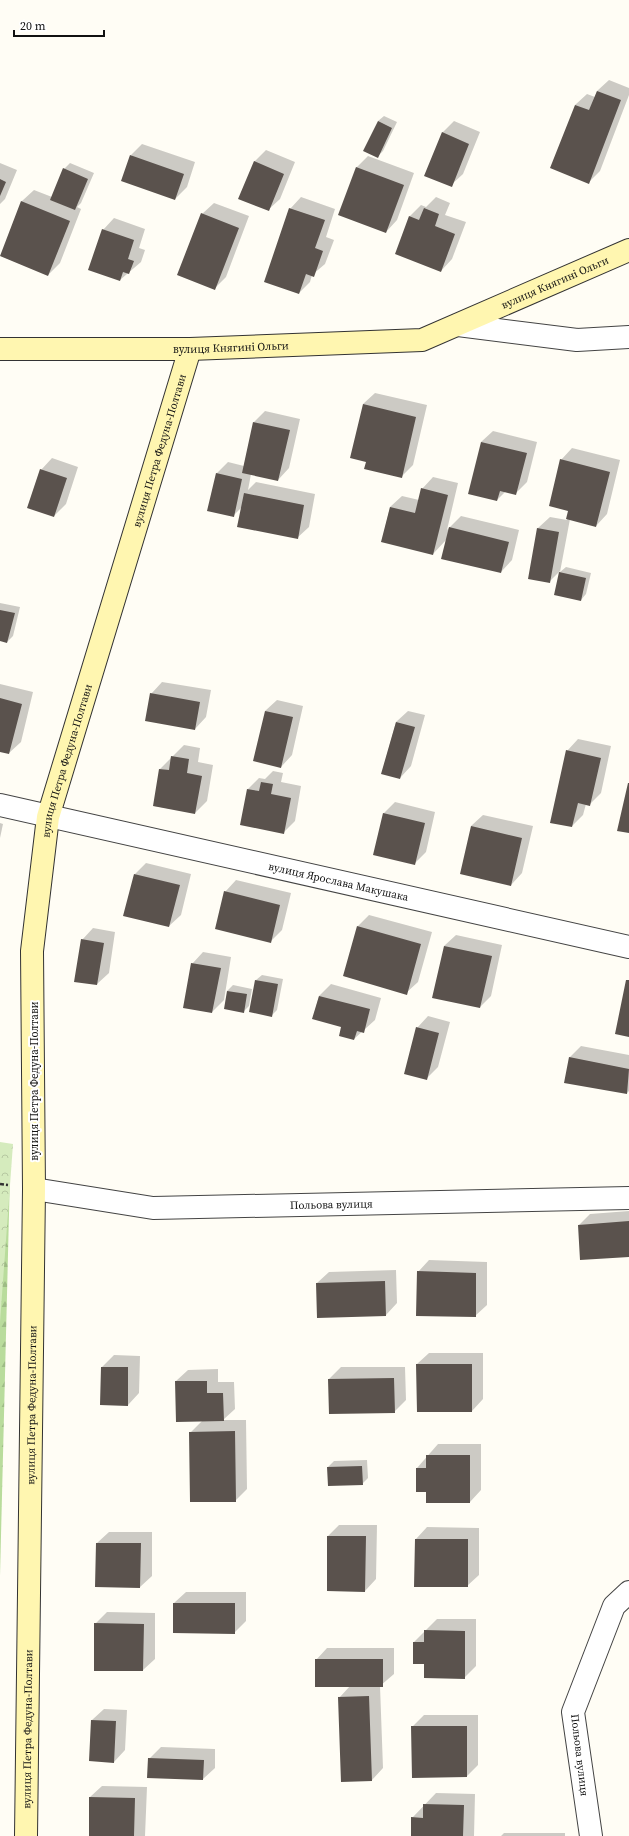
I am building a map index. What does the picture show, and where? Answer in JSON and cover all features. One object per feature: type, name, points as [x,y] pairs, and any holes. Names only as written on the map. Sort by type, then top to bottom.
[{"type":"street","name":"вулиця Княгині Ольги","points":[[0,349],[190,348],[422,340],[629,250]]},
{"type":"street","name":"вулиця Княгині Ольги","points":[[458,325],[576,340],[629,337]]},
{"type":"street","name":"вулиця Петра Федуна-Полтави","points":[[26,1836],[34,1190],[32,952],[48,817],[190,348]]},
{"type":"street","name":"вулиця Ярослава Макушака","points":[[0,805],[629,947]]},
{"type":"street","name":"Польова вулиця","points":[[34,1190],[154,1208],[629,1198]]},
{"type":"street","name":"Польова вулиця","points":[[591,1836],[573,1712],[614,1606],[629,1592]]},
{"type":"green space","points":[[0,1142],[13,1144],[0,1322]]},
{"type":"green space","points":[[10,1174],[0,1576],[0,1186]]},
{"type":"building","points":[[597,91],[621,100],[589,184],[550,168],[575,105],[589,110]]},
{"type":"building","points":[[378,121],[392,128],[378,158],[363,151]]},
{"type":"building","points":[[442,132],[469,144],[452,187],[424,176]]},
{"type":"building","points":[[130,155],[184,174],[175,200],[121,181]]},
{"type":"building","points":[[254,161],[284,174],[269,211],[238,199]]},
{"type":"building","points":[[356,167],[404,185],[386,233],[338,215]]},
{"type":"building","points":[[63,168],[88,179],[75,210],[50,200]]},
{"type":"building","points":[[0,179],[6,182],[0,196]]},
{"type":"building","points":[[21,201],[70,221],[48,276],[0,256]]},
{"type":"building","points":[[289,208],[325,220],[315,248],[323,251],[314,277],[306,274],[299,294],[264,282]]},
{"type":"building","points":[[424,208],[439,214],[435,226],[455,234],[441,272],[395,254],[409,216],[419,220]]},
{"type":"building","points":[[201,213],[239,228],[215,290],[177,275]]},
{"type":"building","points":[[102,229],[134,240],[128,259],[134,261],[129,274],[123,272],[120,281],[88,270]]},
{"type":"building","points":[[363,404],[416,417],[402,478],[364,469],[366,462],[350,458]]},
{"type":"building","points":[[253,422],[290,430],[278,481],[242,473]]},
{"type":"building","points":[[481,442],[527,453],[516,495],[500,491],[497,501],[468,494]]},
{"type":"building","points":[[560,459],[610,472],[596,527],[566,519],[568,511],[549,506]]},
{"type":"building","points":[[40,469],[67,478],[54,517],[27,508]]},
{"type":"building","points":[[216,473],[242,479],[234,517],[207,511]]},
{"type":"building","points":[[421,488],[448,495],[433,555],[381,542],[390,507],[415,513]]},
{"type":"building","points":[[244,493],[304,505],[298,539],[237,527]]},
{"type":"building","points":[[449,527],[509,542],[501,573],[441,559]]},
{"type":"building","points":[[537,528],[559,532],[550,583],[528,579]]},
{"type":"building","points":[[559,572],[586,578],[581,601],[554,595]]},
{"type":"building","points":[[0,610],[15,613],[7,643],[0,641]]},
{"type":"building","points":[[150,693],[200,702],[195,730],[145,721]]},
{"type":"building","points":[[0,698],[22,704],[9,754],[0,752]]},
{"type":"building","points":[[265,711],[293,717],[281,768],[253,761]]},
{"type":"building","points":[[396,722],[415,727],[400,779],[381,774]]},
{"type":"building","points":[[566,750],[601,758],[590,806],[578,803],[572,827],[550,823]]},
{"type":"building","points":[[171,756],[189,759],[187,773],[202,776],[195,814],[153,806],[159,769],[169,770]]},
{"type":"building","points":[[261,782],[273,784],[271,794],[291,798],[284,834],[240,825],[247,789],[259,791]]},
{"type":"building","points":[[629,783],[629,833],[617,831]]},
{"type":"building","points":[[383,813],[425,823],[415,865],[373,855]]},
{"type":"building","points":[[471,826],[522,838],[511,886],[460,874]]},
{"type":"building","points":[[134,874],[180,885],[169,927],[123,916]]},
{"type":"building","points":[[224,891],[280,905],[271,943],[215,929]]},
{"type":"building","points":[[357,926],[421,944],[407,995],[343,976]]},
{"type":"building","points":[[81,939],[104,943],[97,985],[74,982]]},
{"type":"building","points":[[444,946],[492,956],[480,1008],[432,998]]},
{"type":"building","points":[[191,963],[221,968],[212,1013],[183,1008]]},
{"type":"building","points":[[255,980],[278,984],[272,1017],[249,1012]]},
{"type":"building","points":[[626,980],[629,980],[629,1037],[615,1034]]},
{"type":"building","points":[[227,991],[247,994],[244,1013],[224,1009]]},
{"type":"building","points":[[319,996],[370,1009],[364,1033],[357,1031],[354,1040],[339,1036],[341,1027],[312,1019]]},
{"type":"building","points":[[416,1027],[439,1033],[427,1080],[404,1074]]},
{"type":"building","points":[[569,1057],[629,1069],[627,1094],[564,1083]]},
{"type":"building","points":[[629,1221],[629,1257],[580,1260],[578,1225]]},
{"type":"building","points":[[417,1271],[476,1273],[476,1317],[416,1316]]},
{"type":"building","points":[[385,1281],[386,1316],[317,1318],[316,1283]]},
{"type":"building","points":[[416,1364],[472,1364],[472,1412],[417,1412]]},
{"type":"building","points":[[101,1367],[128,1367],[128,1406],[100,1405]]},
{"type":"building","points":[[394,1378],[395,1413],[329,1414],[328,1379]]},
{"type":"building","points":[[175,1381],[207,1381],[207,1393],[223,1393],[224,1421],[176,1422]]},
{"type":"building","points":[[235,1431],[236,1502],[190,1502],[189,1432]]},
{"type":"building","points":[[426,1455],[470,1455],[470,1503],[426,1503],[426,1492],[416,1492],[416,1468],[426,1468]]},
{"type":"building","points":[[362,1466],[363,1485],[328,1486],[327,1467]]},
{"type":"building","points":[[327,1536],[366,1536],[365,1592],[327,1591]]},
{"type":"building","points":[[415,1539],[468,1539],[468,1587],[414,1587]]},
{"type":"building","points":[[96,1543],[141,1543],[140,1588],[95,1587]]},
{"type":"building","points":[[173,1603],[235,1603],[235,1634],[173,1633]]},
{"type":"building","points":[[94,1623],[144,1624],[143,1671],[94,1671]]},
{"type":"building","points":[[424,1630],[465,1631],[465,1679],[424,1678],[424,1664],[413,1664],[413,1642],[424,1642]]},
{"type":"building","points":[[315,1659],[383,1659],[383,1687],[315,1687]]},
{"type":"building","points":[[369,1696],[372,1781],[341,1782],[338,1697]]},
{"type":"building","points":[[91,1720],[116,1721],[114,1763],[89,1761]]},
{"type":"building","points":[[411,1726],[467,1726],[467,1777],[412,1778]]},
{"type":"building","points":[[148,1758],[204,1760],[203,1780],[147,1778]]},
{"type":"building","points":[[89,1797],[135,1798],[134,1836],[89,1836]]},
{"type":"building","points":[[423,1804],[464,1805],[463,1836],[411,1836],[411,1817],[423,1818]]}]
